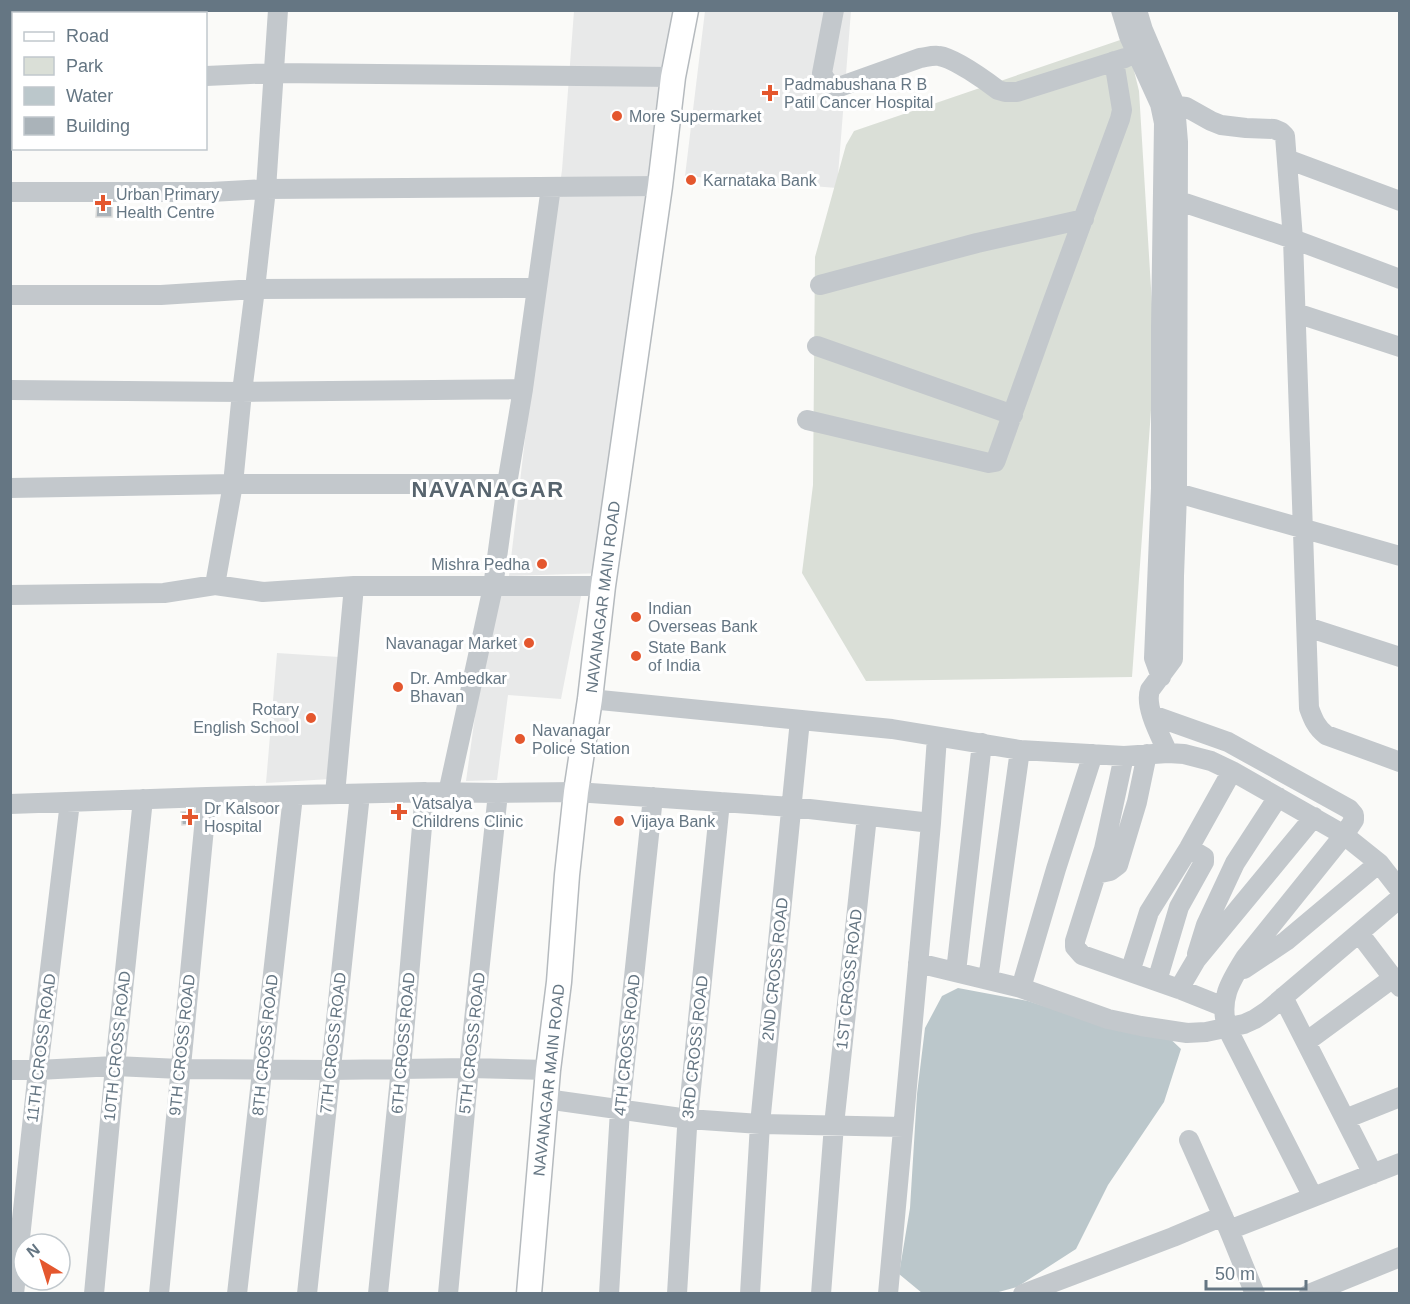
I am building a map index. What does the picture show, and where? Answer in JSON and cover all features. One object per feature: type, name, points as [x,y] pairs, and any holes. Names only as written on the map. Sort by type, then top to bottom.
[{"type":"main road","name":"NAVANAGAR MAIN ROAD","points":[[529,1293],[548,1070],[559,982],[576,792],[673,77],[686,10]]},
{"type":"street","points":[[215,585],[233,484],[255,290],[266,189],[278,10]]},
{"type":"street","points":[[834,10],[822,73],[832,86],[839,87],[920,58],[941,56],[1005,92],[1017,92],[1114,61],[1137,40],[1137,10]]},
{"type":"street","points":[[1120,10],[1168,105],[1178,142],[1171,198],[1169,491],[1154,658],[1161,677],[1149,695],[1152,715],[1168,753]]},
{"type":"street","points":[[807,420],[992,463],[998,458],[1121,115],[1114,61]]},
{"type":"street","points":[[207,76],[274,73],[673,77]]},
{"type":"street","points":[[1168,105],[1186,107],[1221,125],[1274,129],[1285,136],[1293,239],[1309,708],[1318,729],[1326,735],[1400,762]]},
{"type":"street","points":[[1287,159],[1400,201]]},
{"type":"street","points":[[10,192],[660,186]]},
{"type":"street","points":[[448,793],[493,587],[551,187]]},
{"type":"street","points":[[1171,198],[1293,239],[1400,279]]},
{"type":"street","points":[[820,285],[977,243],[1084,219]]},
{"type":"street","points":[[10,295],[161,296],[255,290],[537,288]]},
{"type":"street","points":[[1296,313],[1400,347]]},
{"type":"street","points":[[817,346],[1013,415]]},
{"type":"street","points":[[10,390],[242,392],[523,389]]},
{"type":"street","points":[[10,488],[233,484],[507,484]]},
{"type":"street","points":[[1169,491],[1400,556]]},
{"type":"street","points":[[10,595],[164,593],[215,585],[263,592],[354,586],[603,586]]},
{"type":"street","points":[[334,794],[354,586]]},
{"type":"street","points":[[1307,627],[1400,657]]},
{"type":"street","points":[[590,699],[892,729],[1020,750],[1124,756],[1184,754],[1211,761],[1232,771],[1344,835],[1379,863],[1400,890]]},
{"type":"street","points":[[1152,715],[1228,742],[1349,809],[1354,818],[1344,835],[1245,958],[1234,976],[1224,1007],[1227,1028],[1313,1197]]},
{"type":"street","name":"2ND CROSS ROAD","points":[[750,1293],[759,1132],[800,720]]},
{"type":"street","points":[[888,1293],[937,736]]},
{"type":"street","points":[[956,972],[982,744]]},
{"type":"street","points":[[988,980],[1020,750]]},
{"type":"street","points":[[1021,988],[1056,868],[1093,754]]},
{"type":"street","points":[[1096,874],[1110,871],[1118,865],[1137,802],[1147,754]]},
{"type":"street","points":[[1124,756],[1104,849],[1075,941],[1076,947],[1082,955],[1224,1007]]},
{"type":"street","points":[[1130,972],[1149,912],[1189,849],[1232,771]]},
{"type":"street","name":"6TH CROSS ROAD","points":[[378,1293],[401,1068],[425,792]]},
{"type":"street","points":[[10,804],[207,796],[576,792],[792,807],[931,823]]},
{"type":"street","name":"5TH CROSS ROAD","points":[[448,1293],[498,793]]},
{"type":"street","name":"7TH CROSS ROAD","points":[[307,1293],[360,794]]},
{"type":"street","name":"9TH CROSS ROAD","points":[[159,1293],[207,796]]},
{"type":"street","name":"8TH CROSS ROAD","points":[[237,1293],[293,796]]},
{"type":"street","name":"4TH CROSS ROAD","points":[[609,1293],[620,1110],[653,797]]},
{"type":"street","points":[[1196,960],[1206,925],[1235,863],[1278,797]]},
{"type":"street","name":"10TH CROSS ROAD","points":[[94,1293],[143,799]]},
{"type":"street","name":"11TH CROSS ROAD","points":[[14,1293],[70,802]]},
{"type":"street","name":"3RD CROSS ROAD","points":[[677,1293],[687,1130],[720,802]]},
{"type":"street","name":"1ST CROSS ROAD","points":[[821,1293],[833,1132],[867,816]]},
{"type":"street","points":[[1179,989],[1196,960],[1314,817]]},
{"type":"street","points":[[1157,981],[1179,907],[1204,862],[1204,857],[1189,849]]},
{"type":"street","points":[[1234,976],[1286,941],[1379,863]]},
{"type":"street","points":[[918,963],[1021,988],[1108,1019],[1187,1033],[1206,1032],[1255,1019],[1400,898]]},
{"type":"street","points":[[1306,1042],[1396,983],[1359,933]]},
{"type":"street","points":[[1283,997],[1373,1174]]},
{"type":"street","points":[[10,1070],[115,1066],[180,1069],[548,1070]]},
{"type":"street","points":[[1345,1119],[1400,1096]]},
{"type":"street","points":[[546,1099],[620,1110],[687,1130],[902,1135]]},
{"type":"street","points":[[1189,1140],[1255,1293]]},
{"type":"street","points":[[1023,1293],[1226,1223],[1313,1197],[1400,1163]]},
{"type":"street","points":[[1309,1293],[1400,1257]]},
{"type":"shaded area","points":[[574,11],[675,11],[605,573],[509,576],[530,396],[562,170]]},
{"type":"shaded area","name":"Padmabushana R B Patil Cancer Hospital","points":[[705,11],[851,11],[837,188],[685,176]]},
{"type":"shaded area","name":"Navanagar Market","points":[[493,586],[582,591],[561,699],[508,695],[497,780],[466,781]]},
{"type":"shaded area","name":"Rotary English School","points":[[277,653],[355,658],[346,778],[266,783]]},
{"type":"green space","points":[[1126,38],[1139,91],[1155,354],[1132,677],[866,681],[802,573],[813,485],[815,257],[846,145],[854,131]]},
{"type":"water","points":[[958,988],[1028,1001],[1102,1025],[1165,1034],[1181,1049],[1164,1102],[1108,1185],[1076,1249],[1017,1287],[995,1293],[922,1293],[899,1274],[910,1208],[917,1094],[925,1028],[942,996]]},
{"type":"building","points":[[97,204],[112,204],[112,217],[96,217]]},
{"type":"building","points":[[194,811],[192,824],[182,825],[181,812]]},
{"type":"place","name":"Padmabushana R B Patil Cancer Hospital","points":[[770,93]]},
{"type":"place","name":"More Supermarket","points":[[617,116]]},
{"type":"place","name":"Karnataka Bank","points":[[691,180]]},
{"type":"place","name":"Urban Primary Health Centre","points":[[103,203]]},
{"type":"place","name":"Mishra Pedha","points":[[542,564]]},
{"type":"place","name":"Indian Overseas Bank","points":[[636,617]]},
{"type":"place","name":"Navanagar Market","points":[[529,643]]},
{"type":"place","name":"State Bank of India","points":[[636,656]]},
{"type":"place","name":"Dr. Ambedkar Bhavan","points":[[398,687]]},
{"type":"place","name":"Rotary English School","points":[[311,718]]},
{"type":"place","name":"Navanagar Police Station","points":[[520,739]]},
{"type":"place","name":"Vatsalya Childrens Clinic","points":[[399,812]]},
{"type":"place","name":"Dr Kalsoor Hospital","points":[[190,817]]},
{"type":"place","name":"Vijaya Bank","points":[[619,821]]},
{"type":"district","name":"NAVANAGAR","points":[[488,489]]}]
